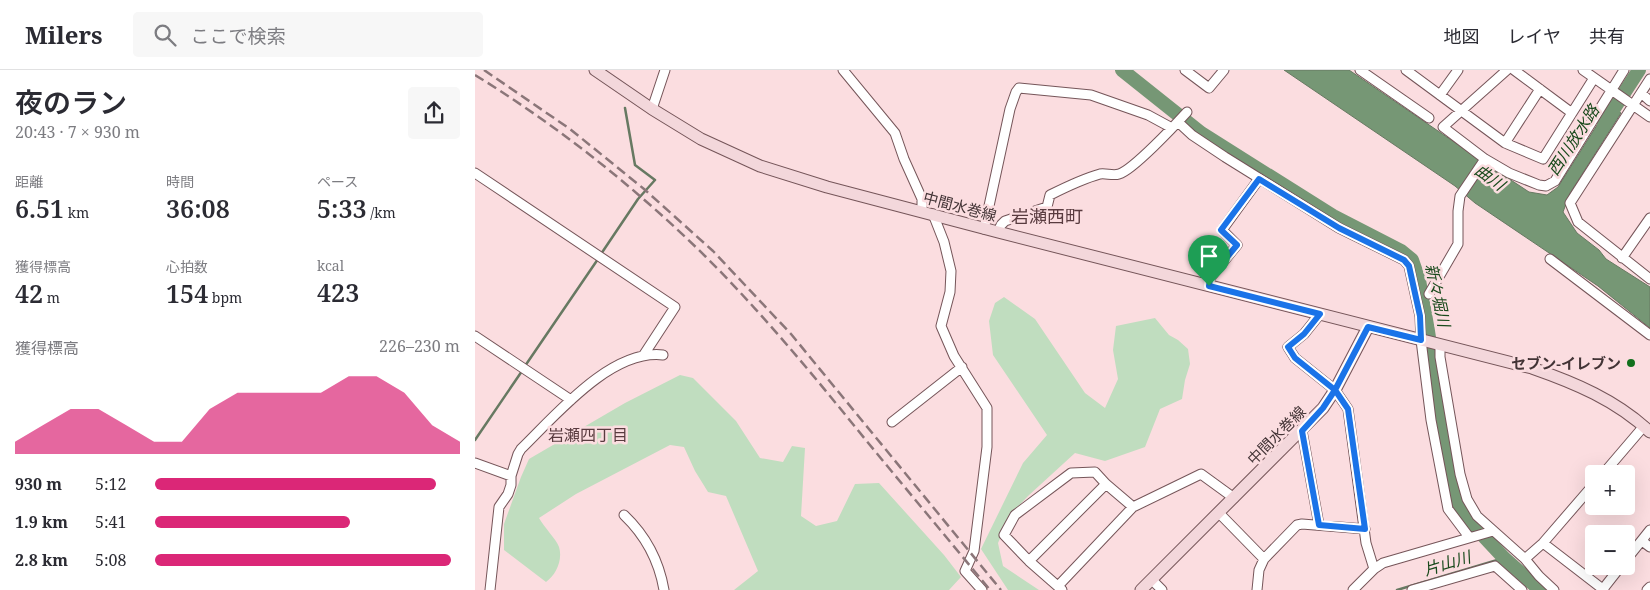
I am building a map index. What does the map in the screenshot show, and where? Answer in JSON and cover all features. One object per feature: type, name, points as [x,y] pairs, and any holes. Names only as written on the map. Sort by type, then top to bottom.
[{"type":"main road","name":"中間水巻線","points":[[595,70],[612,75],[652,109],[701,138],[760,166],[827,187],[998,232],[1532,368],[1569,380],[1601,396],[1628,413],[1647,429]]},
{"type":"main road","name":"中間水巻線","points":[[1141,590],[1323,408],[1335,390],[1368,327]]},
{"type":"street","points":[[652,109],[665,70]]},
{"type":"street","points":[[843,70],[895,133],[904,159],[928,213],[944,242],[951,271],[950,292],[941,326],[954,356],[987,408],[987,447],[974,551],[965,571],[982,590]]},
{"type":"street","points":[[1185,70],[1209,88],[1224,70]]},
{"type":"street","points":[[1360,70],[1429,118]]},
{"type":"street","points":[[1406,70],[1505,143],[1543,159],[1594,78]]},
{"type":"street","points":[[1440,95],[1458,70]]},
{"type":"street","points":[[1507,70],[1443,127],[1485,159],[1509,173],[1546,186],[1555,182],[1625,70]]},
{"type":"street","points":[[1514,70],[1572,112]]},
{"type":"street","points":[[1583,70],[1650,117]]},
{"type":"street","points":[[1650,79],[1641,93],[1630,104],[1570,202],[1578,222],[1650,279]]},
{"type":"street","points":[[984,228],[1010,109],[1019,88],[1091,95],[1175,125],[1339,228],[1404,260],[1409,266],[1420,316],[1421,340],[1431,420],[1448,509],[1469,537]]},
{"type":"street","points":[[1505,143],[1540,89]]},
{"type":"street","points":[[1641,93],[1650,101]]},
{"type":"street","points":[[998,232],[1005,221],[1047,207],[1050,195],[1076,182],[1100,174],[1119,174],[1126,170],[1145,155],[1187,112]]},
{"type":"street","points":[[1429,294],[1458,244],[1460,196],[1485,159]]},
{"type":"street","points":[[475,173],[675,306],[643,356]]},
{"type":"street","points":[[1209,286],[1210,278],[1237,245],[1221,230],[1259,179]]},
{"type":"street","points":[[1623,258],[1650,218]]},
{"type":"street","points":[[1550,259],[1650,335]]},
{"type":"street","points":[[1320,314],[1304,334],[1288,347],[1295,358],[1335,390],[1348,409],[1366,543],[1374,569]]},
{"type":"street","points":[[475,336],[571,400]]},
{"type":"street","points":[[1440,345],[1440,357],[1462,482],[1467,499],[1477,516],[1525,559],[1539,576],[1555,590]]},
{"type":"street","points":[[490,590],[499,507],[508,494],[511,476],[521,449],[581,390],[627,360],[653,354],[663,355]]},
{"type":"street","points":[[892,422],[962,367]]},
{"type":"street","points":[[1612,465],[1647,429]]},
{"type":"street","points":[[1302,431],[1319,525]]},
{"type":"street","points":[[475,463],[511,476]]},
{"type":"street","points":[[1133,507],[1095,472],[1071,473],[1015,515],[1004,535],[1029,561],[1060,588],[1133,507],[1201,474],[1234,498]]},
{"type":"street","points":[[1029,561],[1106,484]]},
{"type":"street","points":[[1525,559],[1543,543],[1585,494]]},
{"type":"street","points":[[1219,513],[1264,559]]},
{"type":"street","points":[[624,515],[642,535],[650,549],[664,590]]},
{"type":"street","points":[[1257,590],[1259,570],[1264,559],[1297,525],[1365,529]]},
{"type":"street","points":[[1635,549],[1650,530]]},
{"type":"street","points":[[1353,590],[1374,569],[1383,564],[1493,531]]},
{"type":"street","points":[[1642,541],[1650,548]]},
{"type":"street","points":[[1543,543],[1604,589],[1614,575]]},
{"type":"street","points":[[1411,590],[1442,586],[1495,566],[1522,590]]},
{"type":"street","points":[[1152,580],[1162,590]]},
{"type":"street","points":[[1647,590],[1650,587]]},
{"type":"shaded area","points":[[1004,297],[1035,319],[1085,393],[1105,408],[1118,379],[1113,350],[1116,326],[1155,318],[1169,335],[1188,349],[1190,364],[1182,399],[1160,409],[1145,447],[1105,461],[1075,453],[1011,514],[998,543],[1003,566],[1039,590],[1008,590],[981,549],[1023,463],[1047,435],[993,355],[989,321],[995,303]]},
{"type":"shaded area","points":[[680,375],[693,378],[736,421],[760,458],[783,462],[792,446],[805,448],[801,516],[816,526],[837,521],[855,484],[879,483],[944,555],[961,577],[949,590],[734,590],[758,571],[726,496],[708,492],[695,471],[684,447],[670,445],[576,494],[539,518],[559,547],[560,552],[558,567],[546,582],[504,550],[504,524],[529,459],[625,403]]},
{"type":"water","name":"曲川","points":[[1284,70],[1349,70],[1529,192],[1547,195],[1558,187],[1609,106],[1621,113],[1570,193],[1563,212],[1577,233],[1599,250],[1606,259],[1650,287],[1650,328],[1598,286]]},
{"type":"waterway","name":"新々堀川","points":[[1122,70],[1201,133],[1333,216],[1401,251],[1412,260],[1419,280],[1428,331],[1450,477],[1460,507],[1475,527],[1504,558],[1540,590]]},
{"type":"waterway","name":"西川放水路","points":[[1604,124],[1639,70]]},
{"type":"waterway","points":[[601,254],[638,199],[655,180],[635,165],[625,108]]},
{"type":"waterway","points":[[525,366],[598,259]]},
{"type":"waterway","points":[[475,440],[522,371]]},
{"type":"waterway","name":"片山川","points":[[1397,590],[1504,558]]},
{"type":"railway","points":[[484,70],[570,129],[644,189],[713,251],[791,334],[1001,590]]},
{"type":"railway","points":[[475,75],[536,115],[595,159],[652,207],[706,257],[788,346],[990,590]]},
{"type":"place","name":"セブン-イレブン","points":[[1631,363]]},
{"type":"district","name":"岩瀬西町","points":[[1047,216]]},
{"type":"district","name":"岩瀬四丁目","points":[[588,435]]},
{"type":"route","points":[[1209,286],[1210,278],[1237,245],[1221,230],[1239,209],[1259,179],[1339,228],[1404,260],[1409,266],[1420,316],[1421,340],[1368,327],[1335,390],[1348,409],[1365,529],[1319,525],[1302,431],[1323,408],[1335,390],[1295,358],[1288,347],[1304,334],[1320,314],[1209,286]]}]
